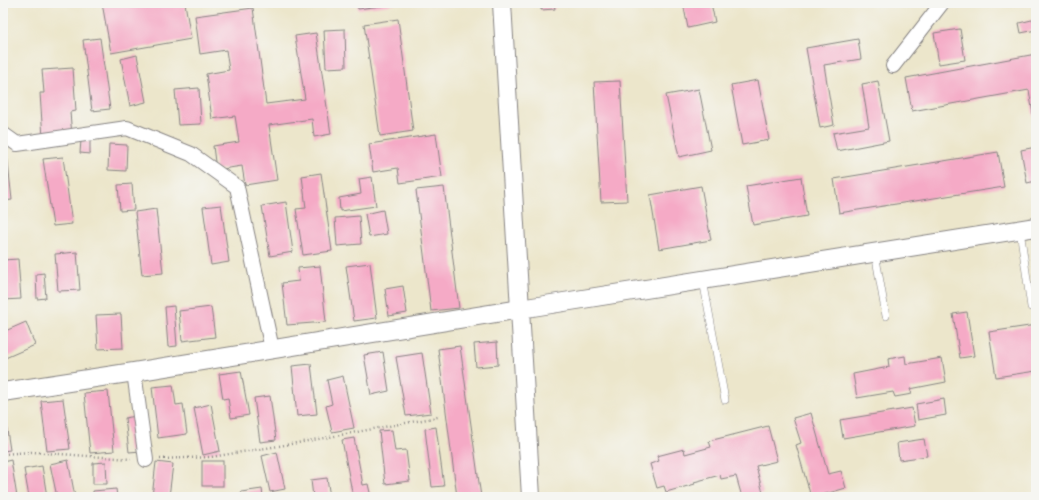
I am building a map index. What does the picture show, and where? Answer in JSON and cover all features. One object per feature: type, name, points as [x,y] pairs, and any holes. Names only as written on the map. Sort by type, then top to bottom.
[{"type":"street","points":[[502,3],[531,497]]},
{"type":"street","points":[[893,66],[942,3]]},
{"type":"street","points":[[3,134],[17,144],[127,128],[191,154],[237,187],[272,349]]},
{"type":"street","points":[[3,392],[1028,228]]},
{"type":"street","points":[[134,372],[146,460]]},
{"type":"lane","points":[[1028,228],[1031,307]]},
{"type":"lane","points":[[875,252],[886,316]]},
{"type":"lane","points":[[703,280],[725,400]]},
{"type":"path","points":[[3,454],[31,452],[146,460],[211,457],[438,418]]},
{"type":"building","points":[[102,3],[185,3],[191,39],[111,53]]},
{"type":"building","points":[[357,3],[395,3],[396,4],[358,9]]},
{"type":"building","points":[[541,3],[554,3],[555,9],[541,10]]},
{"type":"building","points":[[683,3],[711,3],[715,22],[688,28]]},
{"type":"building","points":[[253,8],[266,104],[305,99],[295,36],[316,33],[331,134],[314,137],[312,119],[269,125],[277,180],[245,185],[242,166],[216,170],[213,146],[239,142],[235,116],[212,119],[206,74],[229,70],[226,50],[200,54],[195,16]]},
{"type":"building","points":[[398,19],[413,131],[380,136],[364,24]]},
{"type":"building","points":[[1036,19],[1036,30],[1021,33],[1019,23]]},
{"type":"building","points":[[345,29],[346,67],[326,68],[324,30]]},
{"type":"building","points":[[960,29],[965,60],[939,64],[934,33]]},
{"type":"building","points":[[100,38],[110,109],[92,111],[83,40]]},
{"type":"building","points":[[858,39],[861,59],[824,65],[834,125],[820,128],[806,48]]},
{"type":"building","points":[[1036,54],[1036,120],[1034,120],[1029,90],[912,111],[906,78]]},
{"type":"building","points":[[137,55],[146,102],[130,106],[121,59]]},
{"type":"building","points":[[73,68],[76,111],[70,112],[72,136],[43,138],[40,93],[44,93],[42,70]]},
{"type":"building","points":[[758,80],[769,140],[742,145],[731,85]]},
{"type":"building","points":[[620,81],[627,201],[601,202],[594,82]]},
{"type":"building","points":[[878,81],[889,141],[837,151],[833,133],[869,127],[862,84]]},
{"type":"building","points":[[199,88],[201,124],[178,125],[175,90]]},
{"type":"building","points":[[699,89],[711,150],[679,157],[666,95]]},
{"type":"building","points":[[436,134],[442,177],[400,183],[398,168],[373,172],[369,144]]},
{"type":"building","points":[[81,140],[90,141],[90,154],[80,153]]},
{"type":"building","points":[[109,144],[127,145],[126,171],[108,170]]},
{"type":"building","points":[[1036,147],[1036,181],[1027,183],[1021,150]]},
{"type":"building","points":[[998,152],[1004,187],[839,213],[834,179]]},
{"type":"building","points":[[7,154],[12,200],[3,201],[3,155]]},
{"type":"building","points":[[63,157],[72,224],[53,226],[43,159]]},
{"type":"building","points":[[321,173],[332,251],[303,255],[296,209],[306,208],[302,176]]},
{"type":"building","points":[[372,177],[376,206],[340,211],[339,198],[361,194],[359,179]]},
{"type":"building","points":[[801,177],[807,216],[753,225],[746,186]]},
{"type":"building","points":[[132,184],[134,210],[120,211],[118,185]]},
{"type":"building","points":[[701,186],[711,240],[659,249],[650,195]]},
{"type":"building","points":[[444,187],[459,308],[431,311],[416,190]]},
{"type":"building","points":[[286,202],[293,252],[270,256],[262,206]]},
{"type":"building","points":[[221,205],[229,262],[211,265],[203,207]]},
{"type":"building","points":[[156,209],[163,273],[142,275],[135,212]]},
{"type":"building","points":[[383,210],[387,234],[369,237],[365,214]]},
{"type":"building","points":[[359,216],[361,244],[337,246],[335,218]]},
{"type":"building","points":[[77,252],[80,290],[58,291],[55,254]]},
{"type":"building","points":[[18,259],[21,299],[3,300],[3,260]]},
{"type":"building","points":[[370,263],[377,318],[354,321],[346,266]]},
{"type":"building","points":[[320,266],[326,322],[287,325],[282,283],[299,281],[298,268]]},
{"type":"building","points":[[44,273],[46,298],[37,299],[36,274]]},
{"type":"building","points":[[403,286],[407,313],[389,316],[385,289]]},
{"type":"building","points":[[174,306],[177,346],[168,347],[165,307]]},
{"type":"building","points":[[211,307],[215,337],[182,341],[179,311]]},
{"type":"building","points":[[967,312],[974,356],[960,358],[953,314]]},
{"type":"building","points":[[121,314],[123,348],[98,349],[96,315]]},
{"type":"building","points":[[26,322],[35,345],[3,359],[3,332]]},
{"type":"building","points":[[1036,325],[1036,371],[996,377],[989,332]]},
{"type":"building","points":[[497,342],[498,365],[476,367],[474,344]]},
{"type":"building","points":[[460,346],[481,497],[457,497],[438,349]]},
{"type":"building","points":[[383,352],[389,391],[371,395],[364,355]]},
{"type":"building","points":[[422,353],[431,413],[406,416],[396,357]]},
{"type":"building","points":[[905,356],[906,364],[942,358],[946,382],[910,389],[912,394],[895,397],[893,392],[857,398],[853,374],[889,367],[888,359]]},
{"type":"building","points":[[311,364],[317,414],[297,416],[292,366]]},
{"type":"building","points":[[241,371],[249,415],[231,418],[228,398],[223,399],[219,374]]},
{"type":"building","points":[[343,376],[354,428],[332,432],[326,406],[332,404],[327,380]]},
{"type":"building","points":[[173,385],[176,405],[183,404],[187,434],[158,438],[152,387]]},
{"type":"building","points":[[108,391],[114,451],[90,453],[84,393]]},
{"type":"building","points":[[270,396],[276,440],[260,442],[254,398]]},
{"type":"building","points":[[63,399],[70,449],[47,451],[41,401]]},
{"type":"building","points":[[944,399],[946,415],[918,420],[916,404]]},
{"type":"building","points":[[211,404],[220,451],[203,455],[194,408]]},
{"type":"building","points":[[912,408],[915,426],[843,438],[840,420]]},
{"type":"building","points":[[811,413],[828,474],[841,471],[846,488],[815,497],[811,497],[796,445],[801,443],[793,418]]},
{"type":"building","points":[[136,416],[141,451],[129,452],[125,418]]},
{"type":"building","points":[[3,417],[5,417],[10,450],[3,451]]},
{"type":"building","points":[[768,426],[777,461],[756,466],[763,493],[742,497],[736,476],[721,479],[720,475],[666,492],[664,486],[657,488],[650,464],[659,461],[657,456],[684,449],[685,454],[711,447],[709,441]]},
{"type":"building","points":[[436,427],[444,486],[432,487],[425,429]]},
{"type":"building","points":[[392,430],[395,451],[406,450],[410,481],[385,484],[379,431]]},
{"type":"building","points":[[354,438],[363,485],[368,484],[371,497],[353,497],[342,440]]},
{"type":"building","points":[[924,439],[927,456],[899,460],[897,443]]},
{"type":"building","points":[[277,452],[285,489],[270,492],[262,456]]},
{"type":"building","points":[[11,460],[17,497],[3,497],[3,462]]},
{"type":"building","points":[[68,460],[75,497],[57,497],[50,464]]},
{"type":"building","points":[[202,461],[223,461],[223,486],[202,486]]},
{"type":"building","points":[[106,462],[107,484],[93,484],[93,463]]},
{"type":"building","points":[[156,462],[173,464],[169,497],[152,497]]},
{"type":"building","points":[[42,466],[47,497],[29,497],[24,469]]},
{"type":"building","points":[[327,478],[330,497],[313,497],[311,480]]},
{"type":"building","points":[[116,489],[117,497],[93,497],[93,491]]},
{"type":"building","points":[[262,489],[263,497],[241,497],[241,492]]}]
